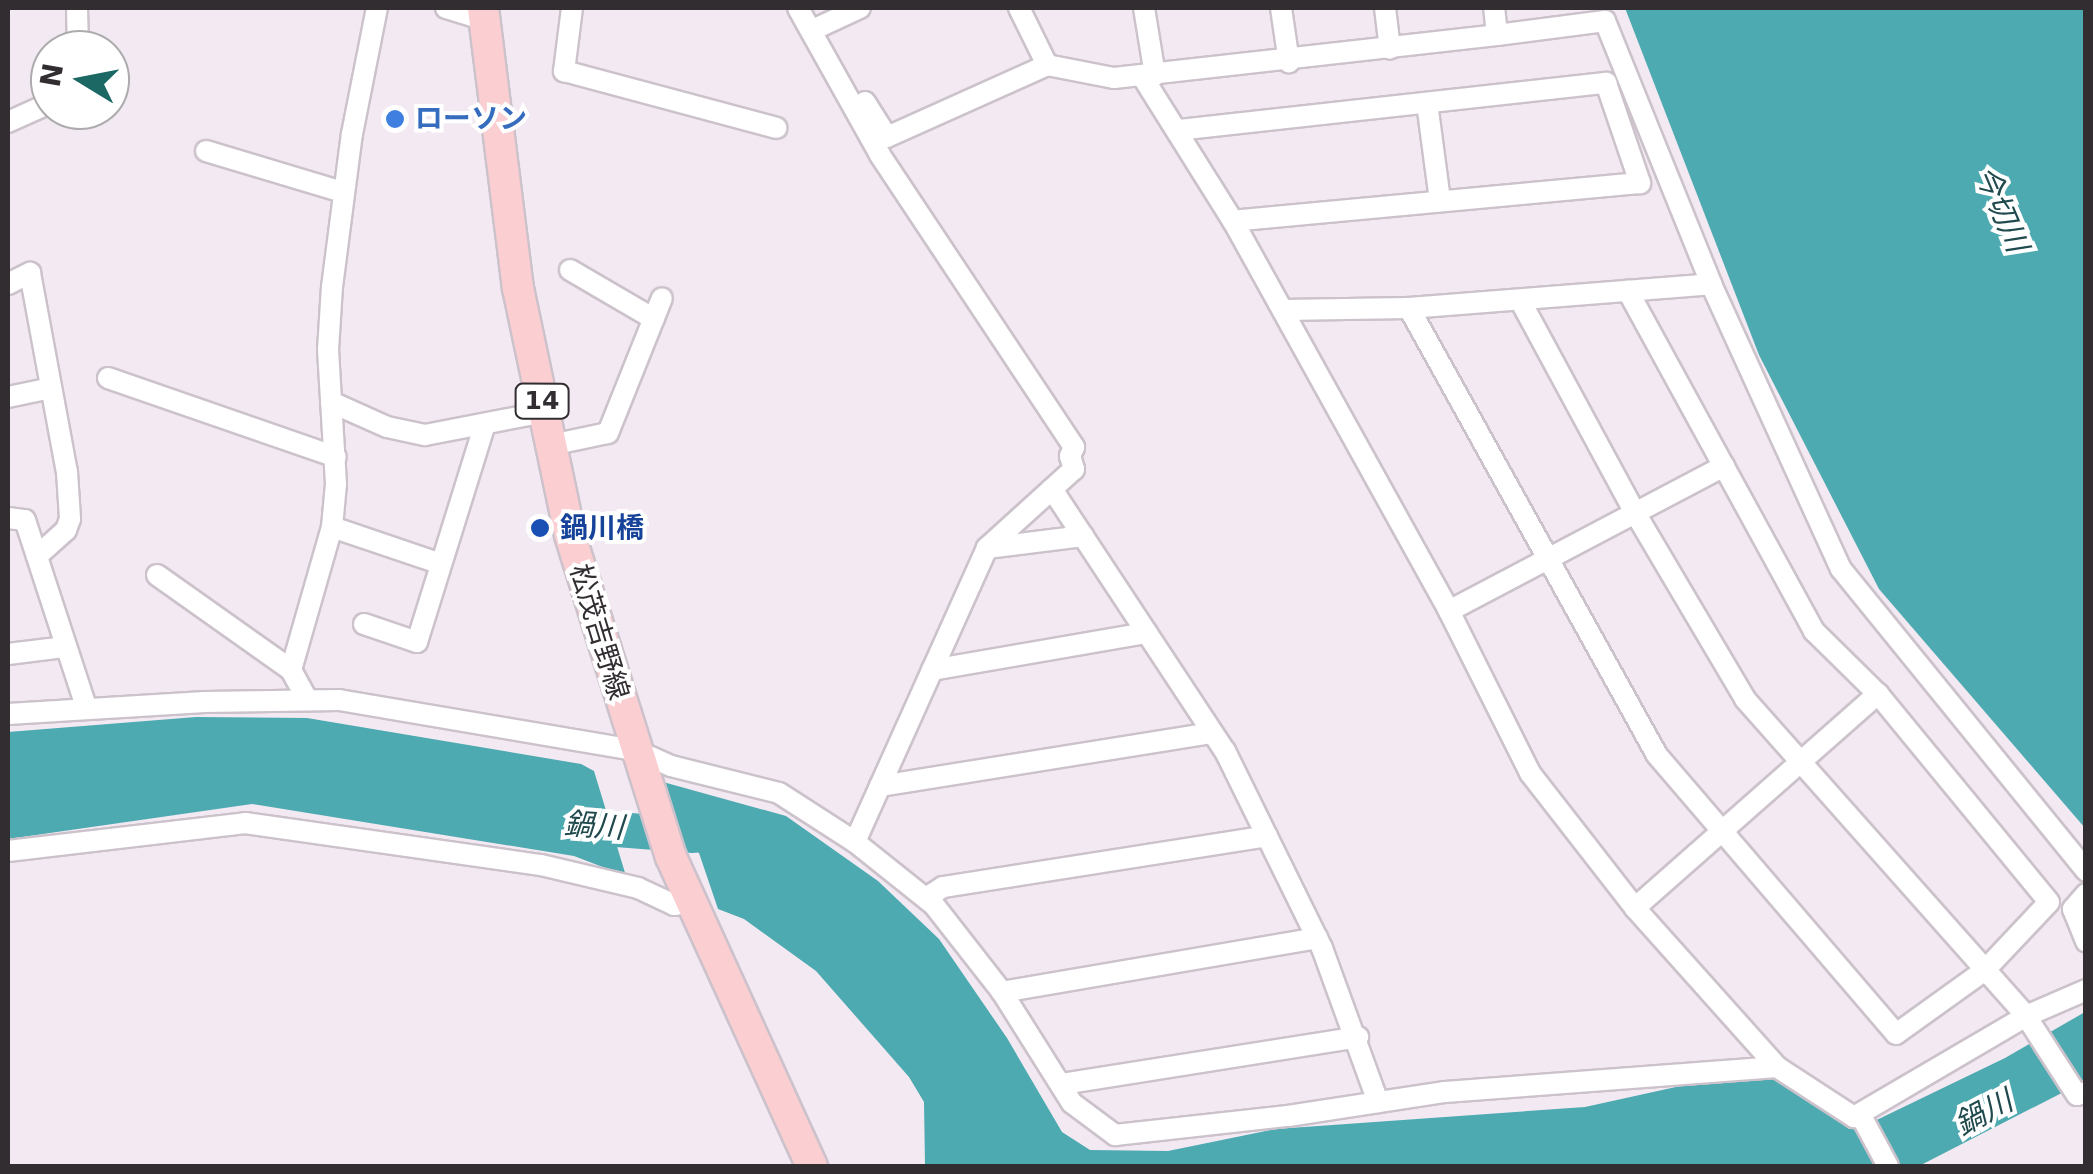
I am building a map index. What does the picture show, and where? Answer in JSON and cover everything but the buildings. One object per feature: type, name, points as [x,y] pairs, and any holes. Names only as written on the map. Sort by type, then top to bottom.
[{"type":"main road","name":"松茂吉野線","points":[[483,13],[518,288],[570,535],[645,785],[671,856],[812,1166]]},
{"type":"street","points":[[291,670],[332,528],[336,456],[331,402],[332,287],[343,192],[377,8]]},
{"type":"street","points":[[446,8],[483,13]]},
{"type":"street","points":[[572,8],[564,71],[777,128]]},
{"type":"street","points":[[798,8],[880,156],[1074,447],[1070,456],[1074,469],[987,548],[854,842]]},
{"type":"street","points":[[808,8],[887,138],[1047,65],[1114,78],[1148,76],[1497,35],[1603,14],[1712,284],[1841,569],[2086,871]]},
{"type":"street","points":[[819,26],[860,8]]},
{"type":"street","points":[[1019,8],[1047,65]]},
{"type":"street","points":[[1144,8],[1148,76],[1234,220],[1449,611],[1530,774],[1635,908],[1777,1068],[1854,1116],[1862,1117],[2086,990]]},
{"type":"street","points":[[1282,8],[1289,62]]},
{"type":"street","points":[[1385,8],[1390,49]]},
{"type":"street","points":[[1494,8],[1497,35]]},
{"type":"street","points":[[1178,130],[1606,83],[1640,183],[1234,220]]},
{"type":"street","points":[[1427,103],[1440,201]]},
{"type":"street","points":[[206,150],[343,192]]},
{"type":"street","points":[[570,270],[654,319]]},
{"type":"street","points":[[8,284],[30,273],[68,472],[70,519],[66,530],[37,556]]},
{"type":"street","points":[[1283,310],[1409,308],[1712,284]]},
{"type":"street","points":[[1409,308],[1657,755],[1896,1034],[1984,970],[2049,902],[1878,694],[1814,632],[1628,291]]},
{"type":"street","points":[[551,445],[608,433],[662,298]]},
{"type":"street","points":[[1520,300],[1634,511],[1745,698],[2031,1022],[2081,1093]]},
{"type":"street","points":[[108,378],[336,456]]},
{"type":"street","points":[[8,398],[52,388]]},
{"type":"street","points":[[331,402],[387,427],[425,434],[544,412]]},
{"type":"street","points":[[364,624],[417,642],[484,426]]},
{"type":"street","points":[[1449,611],[1724,466]]},
{"type":"street","points":[[1052,489],[1212,733],[1267,836],[1317,938],[1358,1037],[1378,1102]]},
{"type":"street","points":[[8,518],[25,520],[86,708]]},
{"type":"street","points":[[332,528],[441,564]]},
{"type":"street","points":[[987,548],[1083,536]]},
{"type":"street","points":[[157,575],[291,670],[307,699]]},
{"type":"street","points":[[932,670],[1147,633]]},
{"type":"street","points":[[8,654],[64,647]]},
{"type":"street","points":[[1635,908],[1878,694]]},
{"type":"street","points":[[8,714],[307,699],[385,707],[635,750],[671,766],[779,793],[854,842],[926,898],[1002,992],[1072,1103],[1114,1134],[1445,1092],[1777,1068]]},
{"type":"street","points":[[880,786],[1212,733]]},
{"type":"street","points":[[8,851],[245,823],[541,865],[638,888],[674,905],[691,903]]},
{"type":"street","points":[[926,898],[943,887],[1267,836]]},
{"type":"street","points":[[2086,894],[2073,909],[2086,941]]},
{"type":"street","points":[[1002,992],[1317,938]]},
{"type":"street","points":[[1062,1084],[1358,1037]]},
{"type":"street","points":[[1862,1117],[1888,1166]]},
{"type":"water","name":"今切川","points":[[1625,8],[2085,8],[2085,828],[1879,589],[1759,355]]},
{"type":"water","points":[[196,717],[307,718],[581,764],[594,771],[626,876],[574,856],[252,804],[8,839],[8,732]]},
{"type":"water","points":[[663,782],[786,816],[878,881],[939,939],[1007,1038],[1062,1132],[1090,1150],[1168,1151],[1276,1129],[1585,1107],[1685,1085],[1786,1077],[1849,1129],[1858,1129],[2005,1058],[2085,1012],[2085,1081],[1919,1166],[925,1166],[924,1102],[909,1077],[816,971],[744,919],[718,909],[699,853],[682,847]]},
{"type":"waterway","name":"鍋川","points":[[566,825],[693,835]]},
{"type":"place","name":"ローソン","points":[[395,119]]},
{"type":"place","name":"鍋川橋","points":[[540,528]]}]
